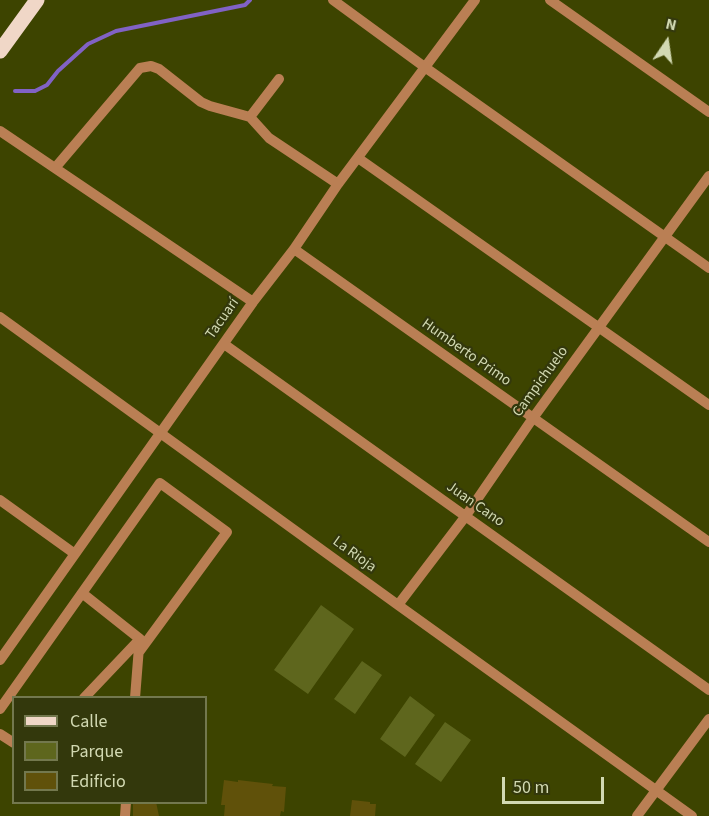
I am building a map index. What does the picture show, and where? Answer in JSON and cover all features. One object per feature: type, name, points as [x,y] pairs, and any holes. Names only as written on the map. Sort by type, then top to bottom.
[{"type":"main road","points":[[0,51],[37,0]]},
{"type":"street","points":[[333,0],[709,268]]},
{"type":"street","name":"Tacuarí","points":[[0,660],[253,302],[475,0]]},
{"type":"street","points":[[550,0],[709,112]]},
{"type":"street","points":[[55,168],[140,68],[151,66],[159,69],[190,94],[210,106],[250,117],[269,138],[338,184]]},
{"type":"street","points":[[250,117],[279,79]]},
{"type":"street","points":[[0,131],[253,302]]},
{"type":"street","points":[[358,158],[709,405]]},
{"type":"street","name":"Campichuelo","points":[[398,605],[465,517],[532,418],[709,176]]},
{"type":"street","name":"Humberto Primo","points":[[294,249],[709,542]]},
{"type":"street","name":"La Rioja","points":[[0,317],[692,816]]},
{"type":"street","name":"Juan Cano","points":[[224,344],[709,690]]},
{"type":"street","points":[[0,709],[160,483],[227,532],[139,652]]},
{"type":"street","points":[[0,500],[75,554]]},
{"type":"street","points":[[82,593],[140,639]]},
{"type":"street","points":[[135,696],[140,639]]},
{"type":"street","points":[[86,696],[140,639]]},
{"type":"street","points":[[637,816],[709,719]]},
{"type":"green space","points":[[321,605],[354,629],[308,694],[274,670]]},
{"type":"green space","points":[[362,661],[382,675],[355,714],[334,699]]},
{"type":"green space","points":[[410,696],[435,715],[405,757],[380,739]]},
{"type":"green space","points":[[445,722],[471,740],[441,782],[415,764]]},
{"type":"building","points":[[224,780],[286,787],[284,812],[281,811],[280,816],[224,816],[225,805],[221,805]]},
{"type":"building","points":[[352,800],[376,804],[375,816],[350,816]]},
{"type":"building","points":[[133,804],[156,804],[159,816],[133,816]]},
{"type":"waterway","points":[[15,91],[35,91],[47,85],[58,71],[88,44],[116,31],[245,5],[250,0]]}]
